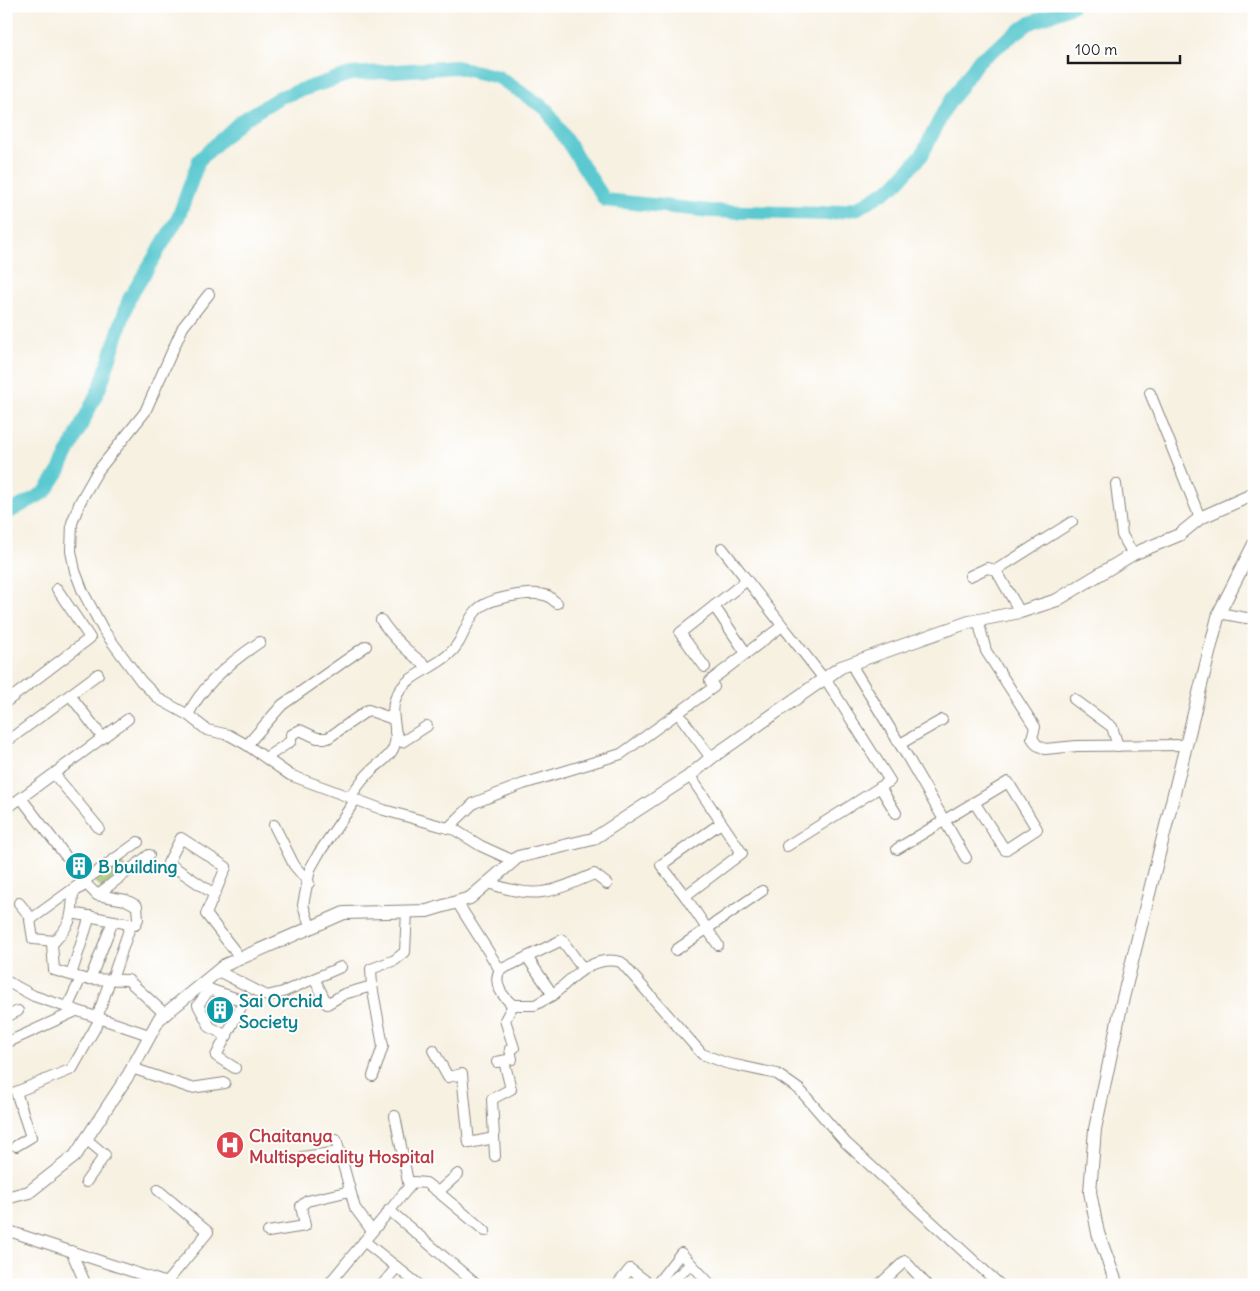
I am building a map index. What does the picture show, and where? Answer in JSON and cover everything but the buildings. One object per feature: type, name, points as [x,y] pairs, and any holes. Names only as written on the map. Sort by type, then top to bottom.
[{"type":"main road","points":[[6,1198],[29,1192],[75,1156],[132,1068],[149,1035],[165,1014],[205,988],[218,971],[310,926],[344,913],[426,910],[470,898],[518,858],[593,839],[690,776],[710,758],[824,679],[852,662],[978,620],[1020,612],[1058,600],[1133,554],[1179,534],[1200,518],[1254,494]]},
{"type":"main road","points":[[1117,1285],[1098,1233],[1090,1192],[1095,1129],[1122,1002],[1220,613],[1254,544]]},
{"type":"street","points":[[209,294],[183,327],[145,412],[97,472],[80,502],[72,524],[71,551],[75,571],[83,592],[104,631],[141,681],[158,699],[188,715],[207,730],[229,735],[267,757],[290,775],[384,810],[448,828],[514,861]]},
{"type":"street","points":[[1150,393],[1200,518]]},
{"type":"street","points":[[1116,484],[1122,535],[1133,554]]},
{"type":"street","points":[[970,576],[987,568],[996,570],[1072,522]]},
{"type":"street","points":[[722,548],[824,679],[890,781],[787,846]]},
{"type":"street","points":[[996,570],[1020,612]]},
{"type":"street","points":[[705,667],[680,633],[747,580]]},
{"type":"street","points":[[6,702],[90,638],[57,589]]},
{"type":"street","points":[[310,926],[303,905],[304,894],[309,883],[310,869],[353,798],[360,782],[389,756],[394,748],[393,705],[404,685],[417,673],[429,668],[459,646],[475,611],[490,600],[538,595],[548,596],[557,603]]},
{"type":"street","points":[[714,606],[746,653]]},
{"type":"street","points":[[1220,613],[1246,618],[1254,617]]},
{"type":"street","points":[[381,620],[398,641],[429,668]]},
{"type":"street","points":[[978,620],[986,651],[1035,727],[1032,738],[1037,745],[1045,749],[1077,746],[1186,745]]},
{"type":"street","points":[[448,828],[474,803],[547,776],[621,754],[714,687],[710,681],[782,626]]},
{"type":"street","points":[[188,715],[194,701],[236,658],[260,642]]},
{"type":"street","points":[[247,745],[282,705],[366,646]]},
{"type":"street","points":[[852,662],[855,671],[966,858]]},
{"type":"street","points":[[6,742],[98,674]]},
{"type":"street","points":[[70,695],[103,738]]},
{"type":"street","points":[[1074,699],[1112,727],[1118,746]]},
{"type":"street","points":[[267,757],[291,741],[291,735],[300,730],[318,738],[328,738],[368,710],[393,719]]},
{"type":"street","points":[[678,713],[710,758]]},
{"type":"street","points":[[6,809],[128,719]]},
{"type":"street","points":[[900,744],[942,720]]},
{"type":"street","points":[[395,732],[402,742],[428,726]]},
{"type":"street","points":[[54,774],[99,828]]},
{"type":"street","points":[[685,896],[742,853],[690,776]]},
{"type":"street","points":[[897,849],[944,820],[974,802],[1008,782],[1037,829],[1005,850],[974,802]]},
{"type":"street","points":[[880,787],[896,813]]},
{"type":"street","points":[[21,798],[65,855]]},
{"type":"street","points":[[718,945],[706,930],[685,896],[661,865],[721,823]]},
{"type":"street","points":[[274,824],[294,865],[309,883]]},
{"type":"street","points":[[214,894],[168,863],[182,838],[226,867],[206,914],[240,959]]},
{"type":"street","points":[[55,941],[33,939],[30,920],[138,842]]},
{"type":"street","points":[[97,895],[150,855]]},
{"type":"street","points":[[489,883],[518,893],[538,894],[567,886],[594,874],[607,884]]},
{"type":"street","points":[[72,913],[135,925],[138,919],[137,906],[126,900],[97,895],[86,884],[73,893],[72,913],[72,919],[52,944],[54,970],[110,982],[128,980],[165,1014]]},
{"type":"street","points":[[676,950],[762,891]]},
{"type":"street","points":[[457,902],[500,970]]},
{"type":"street","points":[[19,903],[32,919]]},
{"type":"street","points":[[373,1076],[383,1046],[372,986],[371,969],[395,960],[405,952],[407,911]]},
{"type":"street","points":[[6,1043],[71,1009],[81,977],[90,916]]},
{"type":"street","points":[[81,977],[113,920]]},
{"type":"street","points":[[16,1146],[31,1137],[16,1092],[72,1068],[99,1019],[110,982],[132,924]]},
{"type":"street","points":[[513,1006],[501,992],[497,982],[497,975],[500,970],[562,940],[583,969]]},
{"type":"street","points":[[527,957],[553,995]]},
{"type":"street","points":[[513,1006],[535,1005],[553,995],[583,969],[606,959],[621,962],[702,1054],[726,1062],[777,1074],[800,1090],[846,1143],[1000,1285]]},
{"type":"street","points":[[218,971],[267,996],[315,980],[341,967]]},
{"type":"street","points":[[315,980],[327,1004],[344,994],[372,986]]},
{"type":"street","points":[[6,981],[34,996],[149,1035]]},
{"type":"street","points":[[226,1036],[210,1027],[198,1004],[205,988],[244,1001],[216,1056],[235,1068]]},
{"type":"street","points":[[495,1156],[492,1098],[511,1089],[500,1062],[512,1059],[510,1049],[514,1048],[505,1020],[513,1006]]},
{"type":"street","points":[[6,1017],[18,1011]]},
{"type":"street","points":[[434,1050],[448,1076],[462,1074],[469,1143],[494,1138]]},
{"type":"street","points":[[132,1068],[191,1088],[226,1083]]},
{"type":"street","points":[[395,1116],[409,1187]]},
{"type":"street","points":[[86,1139],[105,1155],[86,1182]]},
{"type":"street","points":[[336,1139],[355,1208],[372,1231]]},
{"type":"street","points":[[302,1157],[339,1152]]},
{"type":"street","points":[[438,1192],[458,1174]]},
{"type":"street","points":[[328,1285],[414,1182],[426,1184],[438,1192],[485,1231]]},
{"type":"street","points":[[6,1230],[170,1284],[208,1232],[158,1190]]},
{"type":"street","points":[[268,1232],[305,1226],[301,1206],[307,1201],[350,1191]]},
{"type":"street","points":[[389,1210],[477,1285]]},
{"type":"street","points":[[364,1241],[419,1285]]},
{"type":"street","points":[[70,1251],[86,1285]]},
{"type":"street","points":[[656,1285],[681,1253],[711,1285]]},
{"type":"street","points":[[879,1285],[906,1261],[926,1284]]},
{"type":"street","points":[[667,1285],[691,1264]]},
{"type":"street","points":[[382,1285],[397,1267]]},
{"type":"street","points":[[617,1285],[630,1269],[651,1285]]},
{"type":"green space","points":[[119,859],[125,868],[102,888],[93,879]]},
{"type":"waterway","points":[[6,514],[45,492],[59,471],[101,385],[129,299],[178,218],[199,160],[241,121],[280,97],[350,74],[456,67],[498,77],[546,109],[605,200],[710,211],[826,214],[858,208],[894,186],[922,155],[945,109],[978,61],[1028,24],[1072,6]]},
{"type":"place","name":"B building","points":[[79,866]]},
{"type":"place","name":"Sai Orchid Society","points":[[220,1010]]},
{"type":"place","name":"Chaitanya Multispeciality Hospital","points":[[230,1145]]}]
